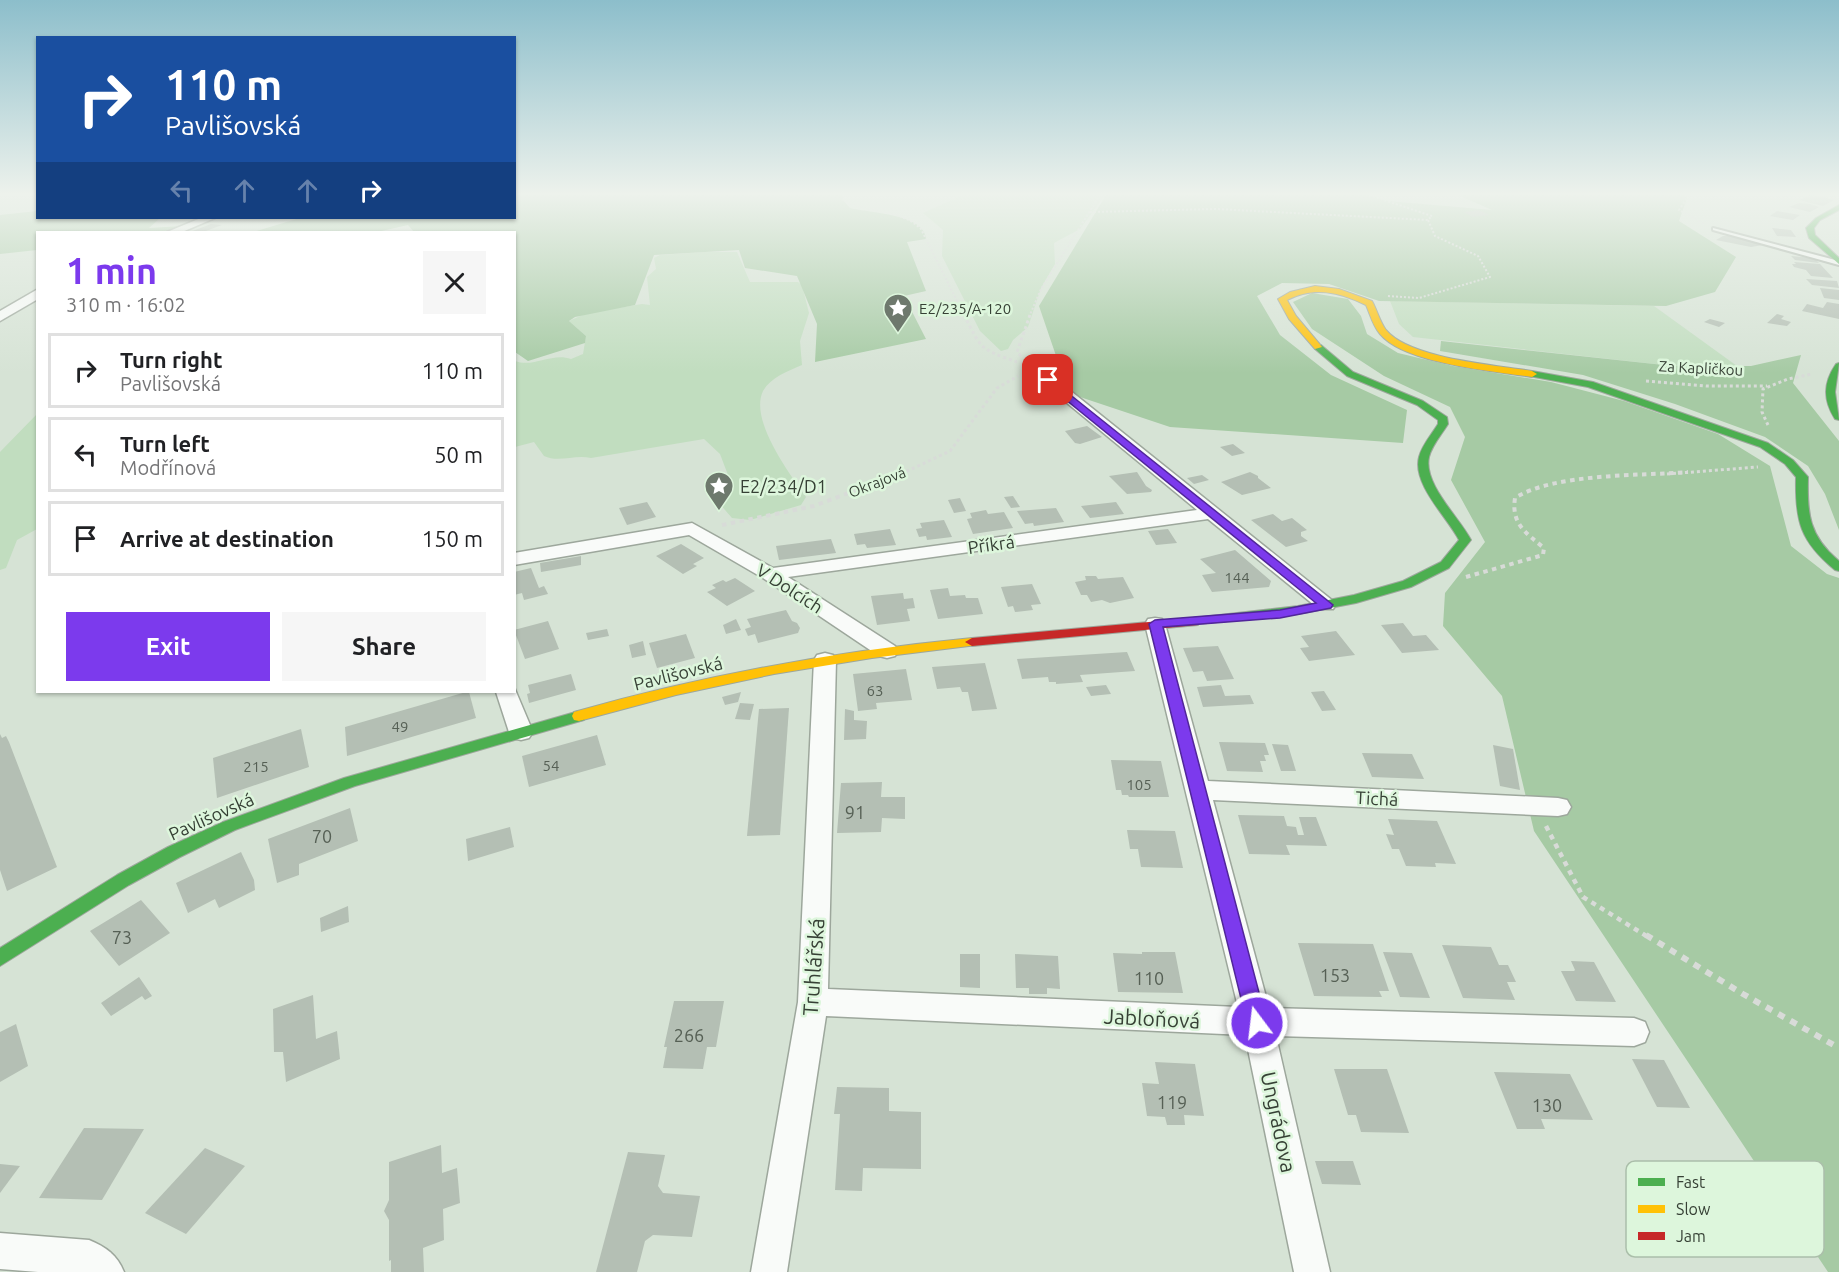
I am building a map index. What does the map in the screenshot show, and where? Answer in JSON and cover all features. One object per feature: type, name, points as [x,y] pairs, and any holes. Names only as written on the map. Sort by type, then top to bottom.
[{"type":"street","name":"Pavlišovská","points":[[0,958],[159,860],[203,837],[336,787],[521,732],[708,683],[825,660],[887,651],[1280,614],[1378,594],[1411,583],[1456,557],[1466,540],[1463,531],[1442,505],[1422,464],[1443,424],[1443,418],[1423,403],[1376,386],[1344,370],[1286,310],[1282,299],[1291,292],[1306,289],[1340,291]]},
{"type":"street","points":[[1340,291],[1370,303],[1384,334],[1398,345],[1440,358],[1590,384],[1738,434],[1764,446],[1789,462],[1802,477],[1801,518],[1810,543],[1839,567]]},
{"type":"street","points":[[0,316],[36,294]]},
{"type":"street","points":[[1032,368],[1326,605]]},
{"type":"street","points":[[1836,370],[1828,392],[1831,405],[1839,417]]},
{"type":"street","name":"Příkrá","points":[[770,574],[1211,513]]},
{"type":"street","points":[[516,559],[692,529]]},
{"type":"street","name":"V Dolcích","points":[[692,529],[770,574],[887,651]]},
{"type":"street","name":"Ungrádova","points":[[1155,624],[1257,1023],[1311,1272]]},
{"type":"street","name":"Truhlářská","points":[[770,1272],[813,1002],[825,660]]},
{"type":"street","points":[[507,693],[521,732]]},
{"type":"street","name":"Tichá","points":[[1196,790],[1547,806]]},
{"type":"street","name":"Jabloňová","points":[[813,1002],[1257,1023],[1634,1032]]},
{"type":"street","points":[[0,1251],[89,1258],[106,1272]]},
{"type":"lane","points":[[1810,254],[1839,262]]},
{"type":"path","points":[[932,254],[980,346],[989,352],[1032,368]]},
{"type":"path","points":[[1032,368],[1017,352],[1041,289],[1063,254]]},
{"type":"path","points":[[1340,291],[1419,298],[1490,277],[1478,256],[1474,254]]},
{"type":"path","name":"Okrajová","points":[[692,529],[743,522],[814,506],[898,475],[950,452],[997,388],[1032,368]]},
{"type":"path","name":"Za Kapličkou","points":[[1644,381],[1679,386],[1768,386],[1808,373],[1836,370]]},
{"type":"path","points":[[1464,577],[1543,555],[1544,548],[1515,524],[1512,511],[1515,498],[1526,491],[1555,482],[1683,474],[1789,462],[1791,456],[1788,448],[1769,428],[1762,412],[1763,389],[1768,386]]},
{"type":"path","points":[[1547,806],[1583,897],[1743,994],[1839,1048]]},
{"type":"green space","points":[[516,254],[665,254],[654,255],[635,305],[575,317],[569,321],[586,336],[585,343],[528,361],[516,353]]},
{"type":"green space","points":[[738,254],[750,282],[798,282],[802,285],[809,313],[800,341],[802,365],[780,375],[766,386],[760,403],[766,431],[773,446],[806,497],[801,505],[750,520],[732,518],[712,495],[728,475],[720,454],[704,439],[591,458],[550,458],[544,456],[534,442],[516,447],[516,361],[529,363],[557,357],[571,359],[583,354],[586,336],[569,321],[587,313],[642,304],[650,305],[647,277],[656,269],[654,258],[660,255]]},
{"type":"green space","points":[[740,254],[912,254],[926,291],[904,296],[926,339],[815,362],[817,324],[797,276],[745,268]]},
{"type":"green space","points":[[1055,254],[1055,264],[1041,288],[1028,327],[1013,340],[1008,349],[1001,351],[980,331],[942,256]]},
{"type":"green space","points":[[1070,254],[1732,254],[1736,257],[1715,292],[1666,306],[1379,301],[1329,284],[1282,283],[1257,296],[1280,335],[1331,375],[1407,410],[1403,443],[1170,427],[1077,396],[1066,385],[1039,306]]},
{"type":"green space","points":[[1312,293],[1348,299],[1361,316],[1367,334],[1398,353],[1453,366],[1551,382],[1624,401],[1718,434],[1770,466],[1791,546],[1827,574],[1839,578],[1839,1272],[1828,1272],[1818,1257],[1824,1257],[1824,1161],[1754,1161],[1534,831],[1502,696],[1443,626],[1445,593],[1485,542],[1451,480],[1465,437],[1450,407],[1384,376],[1312,329],[1293,302]]},
{"type":"green space","points":[[1390,301],[1654,306],[1737,366],[1673,366],[1413,337],[1399,324]]},
{"type":"green space","points":[[1441,341],[1673,366],[1751,366],[1801,355],[1793,383],[1839,441],[1839,530],[1825,494],[1808,466],[1765,437],[1675,404],[1583,375],[1440,351]]},
{"type":"green space","points":[[36,415],[36,530],[17,540],[6,568],[0,570],[0,452]]},
{"type":"building","points":[[1791,256],[1814,258],[1819,263],[1795,260]]},
{"type":"building","points":[[1794,262],[1820,264],[1833,278],[1811,276],[1806,270],[1794,267],[1792,264],[1796,264]]},
{"type":"building","points":[[1806,279],[1837,281],[1839,288],[1812,285]]},
{"type":"building","points":[[1820,288],[1839,290],[1839,300],[1824,298]]},
{"type":"building","points":[[1827,302],[1839,304],[1839,319],[1802,311],[1807,304],[1823,308]]},
{"type":"building","points":[[1777,314],[1784,316],[1781,319],[1791,322],[1787,326],[1767,323]]},
{"type":"building","points":[[1710,319],[1725,323],[1719,327],[1704,322]]},
{"type":"building","points":[[1087,426],[1102,437],[1080,444],[1075,443],[1065,431]]},
{"type":"building","points":[[1233,444],[1245,453],[1232,456],[1220,447]]},
{"type":"building","points":[[1137,472],[1146,486],[1152,490],[1151,492],[1127,494],[1109,476]]},
{"type":"building","points":[[1250,472],[1271,488],[1242,495],[1221,482]]},
{"type":"building","points":[[1202,475],[1209,480],[1194,484],[1187,478]]},
{"type":"building","points":[[1013,496],[1020,507],[1011,508],[1004,497]]},
{"type":"building","points":[[960,498],[966,511],[954,513],[948,500]]},
{"type":"building","points":[[647,502],[656,517],[627,525],[619,508]]},
{"type":"building","points":[[1116,502],[1124,514],[1090,518],[1081,506]]},
{"type":"building","points":[[1056,508],[1064,522],[1034,526],[1033,523],[1025,524],[1017,511]]},
{"type":"building","points":[[986,510],[988,514],[1004,512],[1013,528],[973,534],[967,519],[972,518],[970,513]]},
{"type":"building","points":[[1273,514],[1282,521],[1292,518],[1307,530],[1301,532],[1301,536],[1308,541],[1286,547],[1251,520]]},
{"type":"building","points":[[944,520],[952,537],[927,540],[926,536],[919,537],[916,529],[922,528],[920,523]]},
{"type":"building","points":[[890,529],[896,545],[867,548],[865,544],[857,545],[854,534]]},
{"type":"building","points":[[1168,529],[1177,543],[1156,545],[1148,531]]},
{"type":"building","points":[[831,539],[836,553],[779,560],[776,546]]},
{"type":"building","points":[[681,544],[704,558],[693,564],[697,566],[683,574],[656,556]]},
{"type":"building","points":[[1235,550],[1271,581],[1269,587],[1212,592],[1202,575],[1216,573],[1200,559]]},
{"type":"building","points":[[581,556],[581,565],[541,572],[540,563]]},
{"type":"building","points":[[531,568],[539,588],[544,586],[548,594],[524,600],[522,593],[516,594],[516,572]]},
{"type":"building","points":[[1085,576],[1096,576],[1098,579],[1123,577],[1134,598],[1110,603],[1102,600],[1091,602],[1087,595],[1081,595],[1075,582],[1086,580]]},
{"type":"building","points":[[735,578],[755,591],[727,606],[707,592],[716,588],[712,585]]},
{"type":"building","points":[[1032,584],[1041,604],[1031,605],[1033,610],[1015,612],[1013,606],[1008,607],[1001,587]]},
{"type":"building","points":[[948,588],[950,596],[965,595],[966,598],[978,598],[983,614],[938,619],[930,590]]},
{"type":"building","points":[[903,593],[904,599],[913,598],[915,608],[907,609],[910,621],[877,625],[871,596]]},
{"type":"building","points":[[786,610],[792,621],[800,628],[798,633],[758,643],[755,634],[748,636],[745,629],[751,627],[747,619]]},
{"type":"building","points":[[736,619],[741,630],[726,634],[723,625]]},
{"type":"building","points":[[548,621],[559,649],[525,659],[516,629]]},
{"type":"building","points":[[1403,623],[1413,636],[1426,635],[1439,650],[1402,653],[1381,625]]},
{"type":"building","points":[[607,629],[609,636],[588,640],[586,633]]},
{"type":"building","points":[[1336,631],[1355,655],[1309,661],[1300,648],[1309,647],[1301,636]]},
{"type":"building","points":[[686,634],[695,658],[657,668],[649,643]]},
{"type":"building","points":[[643,641],[646,655],[632,658],[629,645]]},
{"type":"building","points":[[1218,646],[1234,679],[1207,681],[1203,671],[1193,672],[1183,648]]},
{"type":"building","points":[[1127,652],[1135,671],[1080,675],[1083,682],[1056,684],[1056,682],[1049,682],[1048,677],[1022,679],[1017,659]]},
{"type":"building","points":[[985,663],[997,709],[972,711],[968,692],[962,692],[960,687],[937,689],[932,667]]},
{"type":"building","points":[[906,669],[912,700],[876,703],[877,709],[858,711],[853,674]]},
{"type":"building","points":[[571,674],[576,690],[529,703],[528,685]]},
{"type":"building","points":[[1106,685],[1111,694],[1091,696],[1086,687]]},
{"type":"building","points":[[1221,685],[1225,696],[1250,695],[1254,704],[1203,707],[1197,687]]},
{"type":"building","points":[[1324,691],[1336,710],[1322,711],[1311,692]]},
{"type":"building","points":[[741,692],[738,702],[725,705],[722,697]]},
{"type":"building","points":[[463,693],[469,693],[476,718],[347,756],[345,727]]},
{"type":"building","points":[[740,703],[754,704],[750,720],[735,719]]},
{"type":"building","points":[[789,708],[780,835],[747,836],[759,709]]},
{"type":"building","points":[[845,709],[854,711],[854,720],[867,721],[866,739],[844,740]]},
{"type":"building","points":[[301,729],[309,767],[217,798],[213,758]]},
{"type":"building","points":[[0,734],[2,738],[6,736],[9,742],[57,867],[7,891],[0,870]]},
{"type":"building","points":[[597,735],[606,765],[529,787],[522,756]]},
{"type":"building","points":[[1219,742],[1265,743],[1269,755],[1264,755],[1266,761],[1260,761],[1263,772],[1227,771]]},
{"type":"building","points":[[1272,744],[1288,745],[1296,771],[1281,771]]},
{"type":"building","points":[[1493,745],[1513,749],[1520,790],[1500,786]]},
{"type":"building","points":[[1362,753],[1412,754],[1424,779],[1372,777]]},
{"type":"building","points":[[1111,760],[1161,761],[1169,797],[1122,795],[1121,790],[1116,790]]},
{"type":"building","points":[[882,782],[881,797],[905,797],[905,819],[882,818],[881,832],[837,833],[841,783]]},
{"type":"building","points":[[350,808],[358,841],[299,864],[299,875],[277,883],[268,839]]},
{"type":"building","points":[[1238,815],[1284,816],[1287,826],[1296,827],[1298,835],[1304,835],[1299,817],[1316,817],[1327,846],[1286,845],[1290,855],[1249,854]]},
{"type":"building","points":[[1388,819],[1437,821],[1456,864],[1435,863],[1436,867],[1406,866],[1399,849],[1392,849],[1386,834],[1394,835]]},
{"type":"building","points":[[510,827],[514,847],[468,861],[466,839]]},
{"type":"building","points":[[1127,830],[1175,831],[1183,868],[1141,867],[1138,849],[1130,849]]},
{"type":"building","points":[[241,852],[254,880],[255,890],[219,908],[215,899],[188,913],[176,883]]},
{"type":"building","points":[[141,900],[170,933],[119,966],[90,931]]},
{"type":"building","points":[[348,906],[349,922],[321,932],[320,918]]},
{"type":"building","points":[[1298,943],[1373,944],[1389,991],[1379,991],[1382,997],[1314,996]]},
{"type":"building","points":[[1442,945],[1491,947],[1499,965],[1508,965],[1516,982],[1507,982],[1515,1000],[1463,998]]},
{"type":"building","points":[[1142,952],[1175,952],[1183,993],[1118,992],[1113,953],[1142,954]]},
{"type":"building","points":[[1383,952],[1412,953],[1430,998],[1400,997]]},
{"type":"building","points":[[960,954],[980,954],[980,988],[960,987]]},
{"type":"building","points":[[1015,954],[1058,956],[1060,989],[1047,988],[1047,994],[1029,994],[1029,988],[1016,988]]},
{"type":"building","points":[[1571,961],[1594,962],[1616,1002],[1576,1001],[1561,971],[1575,970]]},
{"type":"building","points":[[139,977],[152,996],[145,1000],[142,996],[111,1016],[101,1003]]},
{"type":"building","points":[[313,995],[316,1039],[337,1031],[340,1059],[286,1082],[283,1052],[274,1052],[273,1009]]},
{"type":"building","points":[[674,1001],[724,1001],[716,1047],[707,1047],[703,1069],[663,1068],[667,1047],[664,1047]]},
{"type":"building","points":[[16,1024],[28,1066],[0,1082],[0,1032]]},
{"type":"building","points":[[1632,1059],[1664,1060],[1690,1108],[1657,1107]]},
{"type":"building","points":[[1155,1062],[1195,1064],[1204,1116],[1184,1115],[1185,1125],[1167,1125],[1165,1117],[1147,1116],[1142,1083],[1159,1084]]},
{"type":"building","points":[[1334,1069],[1387,1069],[1409,1133],[1361,1132],[1356,1115],[1348,1115]]},
{"type":"building","points":[[1494,1072],[1570,1074],[1593,1120],[1541,1119],[1545,1129],[1517,1129]]},
{"type":"building","points":[[837,1087],[889,1088],[889,1111],[921,1112],[921,1169],[863,1168],[862,1191],[835,1190],[840,1114],[834,1114]]},
{"type":"building","points":[[84,1128],[144,1129],[102,1200],[39,1198]]},
{"type":"building","points":[[441,1145],[442,1173],[457,1168],[460,1203],[443,1209],[444,1240],[423,1248],[424,1272],[391,1272],[389,1220],[384,1211],[389,1200],[389,1162]]},
{"type":"building","points":[[205,1148],[245,1166],[186,1234],[145,1213]]},
{"type":"building","points":[[628,1152],[665,1155],[658,1186],[663,1193],[700,1196],[692,1237],[653,1235],[645,1241],[637,1272],[596,1272]]},
{"type":"building","points":[[1315,1161],[1353,1161],[1361,1185],[1322,1184]]},
{"type":"building","points":[[0,1164],[20,1166],[0,1193]]},
{"type":"traffic: fast","points":[[1831,254],[1839,262]]},
{"type":"traffic: fast","points":[[1193,622],[1298,610],[1356,599],[1407,584],[1445,565],[1465,540],[1431,489],[1423,467],[1424,457],[1443,424],[1443,419],[1420,403],[1350,374],[1318,347]]},
{"type":"traffic: fast","points":[[1839,366],[1832,379],[1830,392],[1839,417]]},
{"type":"traffic: fast","points":[[1532,374],[1590,384],[1764,445],[1789,462],[1802,477],[1802,506],[1806,528],[1818,548],[1839,567]]},
{"type":"traffic: fast","points":[[0,958],[123,880],[229,826],[350,782],[579,716]]},
{"type":"traffic: slow","points":[[1318,347],[1292,317],[1282,299],[1293,293],[1315,289],[1347,294],[1369,303],[1383,332],[1399,344],[1415,351],[1455,362],[1532,374]]},
{"type":"traffic: slow","points":[[579,716],[725,679],[872,653],[972,642]]},
{"type":"traffic: jam","points":[[972,642],[1193,622]]},
{"type":"place","name":"E2/235/A-120","points":[[898,334]]},
{"type":"place","name":"E2/234/D1","points":[[719,512]]},
{"type":"route","points":[[1048,380],[1326,605],[1280,614],[1155,624],[1257,1023]]}]
